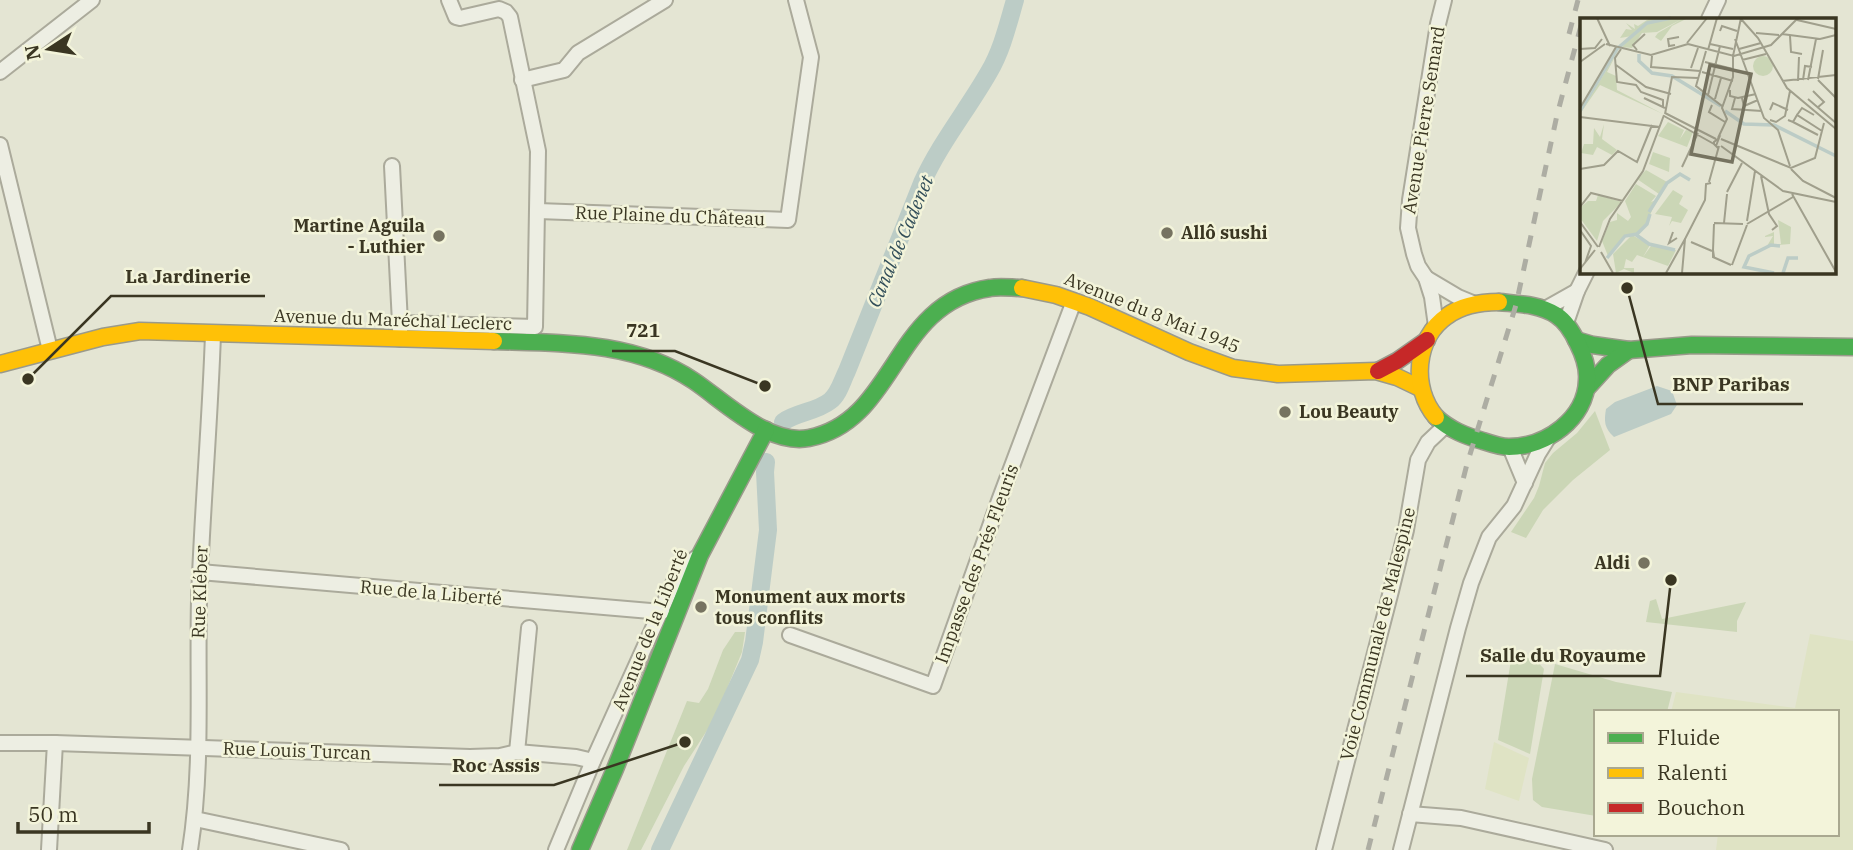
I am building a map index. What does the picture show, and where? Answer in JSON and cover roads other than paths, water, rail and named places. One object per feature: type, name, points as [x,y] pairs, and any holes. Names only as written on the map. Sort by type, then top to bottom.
[{"type":"main road","name":"Avenue du 8 Mai 1945","points":[[766,430],[796,440],[822,436],[839,429],[873,398],[920,326],[940,308],[963,296],[987,289],[1015,287],[1032,288],[1074,301],[1205,359],[1236,369],[1255,373],[1292,374],[1378,371],[1394,375],[1420,388]]},
{"type":"main road","points":[[1587,388],[1583,355],[1566,323],[1545,309],[1531,306],[1499,302],[1475,304],[1452,312],[1431,333],[1419,366],[1420,388],[1430,410],[1446,426],[1466,436],[1510,447],[1548,438],[1571,419],[1587,388],[1608,365],[1629,350]]},
{"type":"main road","name":"Avenue du Maréchal Leclerc","points":[[0,364],[131,332],[213,334],[400,331],[581,344],[656,360],[704,386],[744,417],[766,430]]},
{"type":"main road","name":"Avenue du 8 Mai 1945","points":[[1378,371],[1397,361],[1431,333]]},
{"type":"main road","points":[[1576,340],[1629,350],[1703,345],[1853,347]]},
{"type":"main road","name":"Avenue de la Liberté","points":[[580,850],[700,555],[766,430]]},
{"type":"street","points":[[0,72],[92,0]]},
{"type":"street","points":[[392,166],[400,331],[535,327],[538,151],[510,17],[499,9],[456,17],[449,0]]},
{"type":"street","points":[[522,80],[564,70],[578,53],[665,0]]},
{"type":"street","name":"Rue Plaine du Château","points":[[538,211],[788,220],[811,57],[796,0]]},
{"type":"street","name":"Avenue Pierre Semard","points":[[1431,333],[1432,298],[1426,278],[1418,266],[1408,228],[1436,37],[1444,0]]},
{"type":"street","points":[[1709,18],[1718,0]]},
{"type":"street","points":[[0,145],[50,350]]},
{"type":"street","points":[[1566,323],[1586,273]]},
{"type":"street","points":[[1426,278],[1458,298],[1475,304]]},
{"type":"street","points":[[1545,309],[1577,291]]},
{"type":"street","name":"Impasse des Prés Fleuris","points":[[790,635],[933,686],[1074,301]]},
{"type":"street","name":"Rue Kléber","points":[[190,850],[195,819],[200,572],[213,334]]},
{"type":"street","name":"Voie Communale de Malespine","points":[[1324,850],[1406,530],[1418,460],[1428,442],[1446,426]]},
{"type":"street","points":[[1401,850],[1471,583],[1489,537],[1514,506],[1548,438]]},
{"type":"street","points":[[1510,447],[1525,483]]},
{"type":"street","points":[[556,850],[678,573],[700,555]]},
{"type":"street","name":"Rue de la Liberté","points":[[200,572],[662,612]]},
{"type":"street","points":[[517,752],[529,628]]},
{"type":"street","name":"Rue Louis Turcan","points":[[0,743],[470,757],[517,752],[593,761]]},
{"type":"street","points":[[49,850],[55,743]]},
{"type":"street","points":[[1410,814],[1461,818],[1605,850]]},
{"type":"street","points":[[195,819],[341,850]]},
{"type":"waterway","name":"Canal de Cadenet","points":[[783,422],[825,405],[838,391],[922,183],[937,154],[994,64],[1015,0]]},
{"type":"waterway","name":"Canal de Cadenet","points":[[660,850],[750,660],[768,530],[766,462]]},
{"type":"railway","points":[[1569,34],[1578,0]]},
{"type":"railway","points":[[1368,850],[1467,464],[1516,305],[1557,115],[1580,29]]},
{"type":"place","name":"Allô sushi","points":[[1167,233]]},
{"type":"place","name":"Martine Aguila - Luthier","points":[[439,236]]},
{"type":"place","name":"BNP Paribas","points":[[1627,288]]},
{"type":"place","name":"La Jardinerie","points":[[28,379]]},
{"type":"place","name":"721","points":[[765,386]]},
{"type":"place","name":"Lou Beauty","points":[[1285,412]]},
{"type":"place","name":"Aldi","points":[[1644,563]]},
{"type":"place","name":"Salle du Royaume","points":[[1671,580]]},
{"type":"place","name":"Monument aux morts tous conflits","points":[[701,607]]},
{"type":"place","name":"Roc Assis","points":[[685,742]]}]
